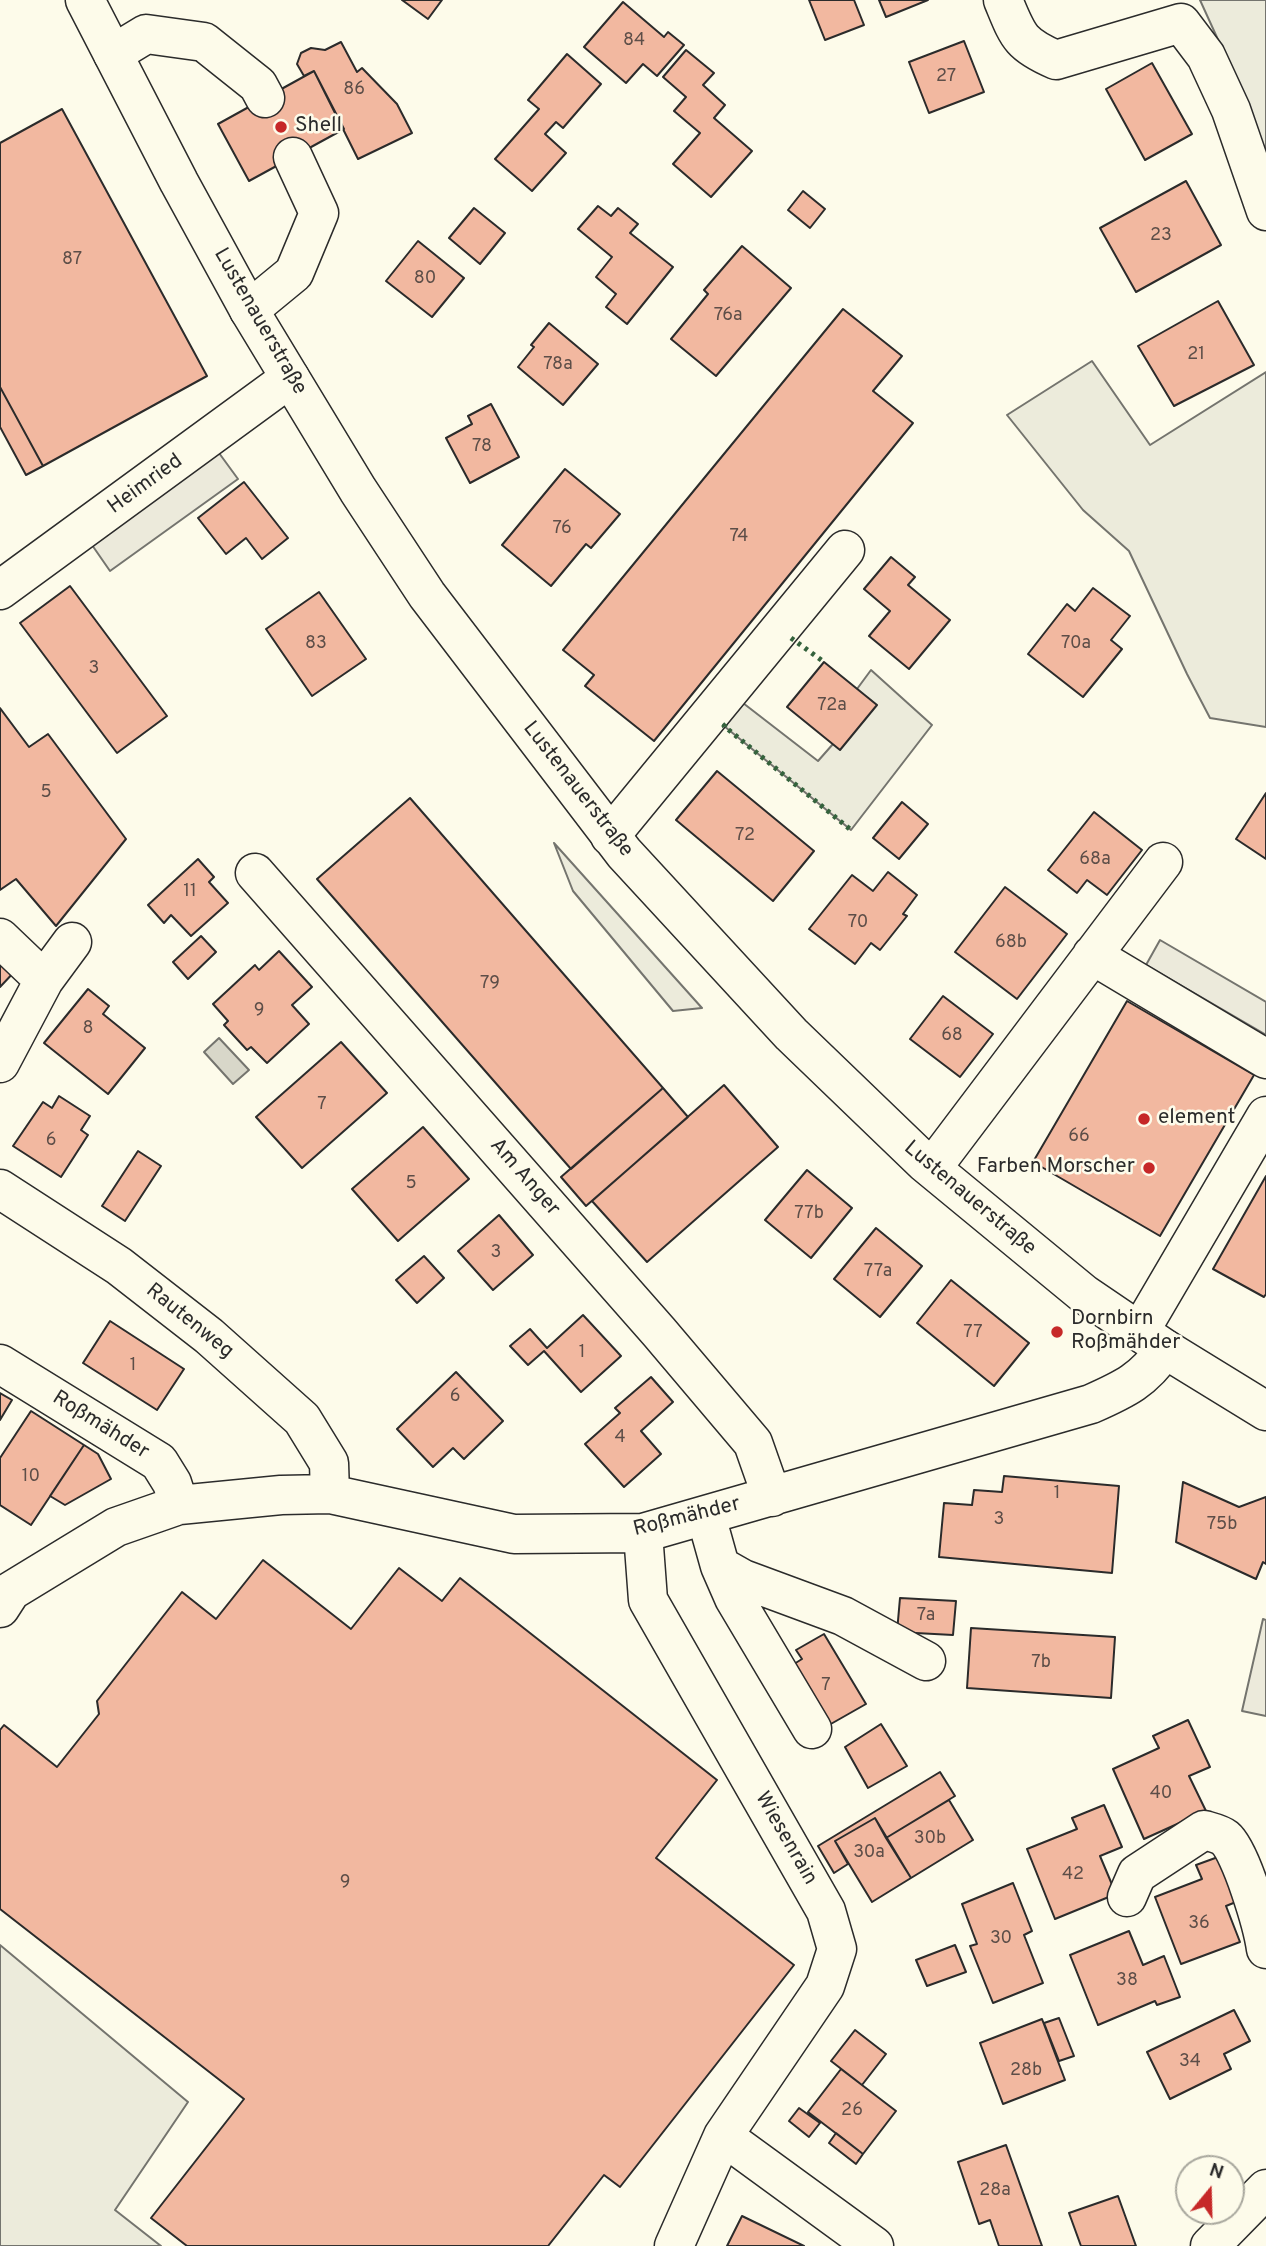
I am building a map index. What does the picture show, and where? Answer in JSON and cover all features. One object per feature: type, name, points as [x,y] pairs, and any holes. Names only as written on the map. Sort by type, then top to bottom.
[{"type":"street","name":"Lustenauerstraße","points":[[85,0],[249,310],[358,490],[427,595],[610,836],[791,1034],[932,1168],[1063,1277],[1152,1340],[1266,1411]]},
{"type":"street","points":[[1003,0],[1015,32],[1032,50],[1056,60],[1181,11],[1231,110],[1266,211]]},
{"type":"street","points":[[113,54],[146,34],[204,42],[258,85],[265,98]]},
{"type":"street","points":[[249,310],[294,273],[319,213],[293,157]]},
{"type":"street","name":"Heimried","points":[[0,590],[290,378]]},
{"type":"street","points":[[610,836],[845,550]]},
{"type":"street","points":[[932,1168],[1163,862]]},
{"type":"street","name":"Am Anger","points":[[255,873],[660,1332],[754,1443],[772,1497]]},
{"type":"street","points":[[0,938],[44,980]]},
{"type":"street","points":[[0,1063],[44,980],[72,942]]},
{"type":"street","points":[[1092,955],[1266,1059]]},
{"type":"street","name":"Roßmähder","points":[[4,1596],[116,1527],[179,1505],[281,1494],[330,1494],[514,1534],[643,1533],[1091,1404],[1113,1394],[1151,1369],[1152,1340],[1266,1116]]},
{"type":"street","name":"Rautenweg","points":[[0,1189],[119,1266],[209,1336],[302,1419],[329,1463],[330,1494]]},
{"type":"street","name":"Roßmähder","points":[[0,1364],[159,1462],[172,1483],[179,1505]]},
{"type":"street","points":[[705,1516],[720,1566],[734,1598],[812,1729]]},
{"type":"street","name":"Wiesenrain","points":[[643,1533],[648,1600],[826,1911],[837,1950],[825,1986],[723,2136],[674,2246]]},
{"type":"street","points":[[720,1566],[743,1578],[843,1616],[926,1661]]},
{"type":"street","points":[[1127,1897],[1137,1874],[1205,1830],[1224,1836],[1234,1849],[1264,1932],[1266,1948]]},
{"type":"street","points":[[723,2136],[874,2246]]},
{"type":"street","points":[[1210,2246],[1266,2189]]},
{"type":"shaded area","points":[[1200,0],[1266,0],[1266,176],[1225,55]]},
{"type":"shaded area","points":[[1092,361],[1150,445],[1266,372],[1266,727],[1210,718],[1129,551],[1083,510],[1007,415]]},
{"type":"shaded area","points":[[219,453],[238,479],[110,571],[92,545]]},
{"type":"shaded area","points":[[871,670],[932,725],[851,830],[724,726],[743,703],[818,761],[833,744],[857,689]]},
{"type":"shaded area","points":[[554,843],[702,1008],[673,1011],[573,891]]},
{"type":"shaded area","points":[[1160,940],[1266,1002],[1266,1035],[1146,965]]},
{"type":"shaded area","points":[[219,1038],[249,1070],[233,1084],[204,1052]]},
{"type":"shaded area","points":[[1263,1619],[1266,1620],[1266,1716],[1242,1711]]},
{"type":"shaded area","points":[[0,1945],[188,2102],[115,2210],[161,2246],[0,2246]]},
{"type":"building","points":[[402,0],[442,0],[428,19]]},
{"type":"building","points":[[809,0],[854,0],[864,25],[825,40]]},
{"type":"building","points":[[879,0],[928,0],[886,17]]},
{"type":"building","points":[[623,2],[664,37],[668,32],[684,45],[657,76],[643,64],[626,83],[584,47]]},
{"type":"building","points":[[964,41],[984,92],[929,113],[909,62]]},
{"type":"building","points":[[341,42],[357,72],[362,68],[397,104],[412,133],[358,159],[314,71],[304,76],[297,64],[301,53],[311,48],[325,50]]},
{"type":"building","points":[[686,50],[714,73],[703,85],[725,105],[714,118],[752,151],[711,197],[673,164],[700,133],[674,111],[686,97],[663,77]]},
{"type":"building","points":[[567,54],[601,84],[563,128],[556,122],[545,134],[566,153],[532,191],[495,159],[539,109],[528,100]]},
{"type":"building","points":[[1152,63],[1192,134],[1145,160],[1106,89]]},
{"type":"building","name":"Shell","points":[[314,71],[344,129],[249,181],[218,124]]},
{"type":"building","points":[[62,109],[207,376],[43,466],[0,387],[0,143]]},
{"type":"building","points":[[1186,181],[1221,245],[1136,292],[1100,228]]},
{"type":"building","points":[[803,191],[825,209],[810,228],[788,210]]},
{"type":"building","points":[[598,206],[611,216],[618,208],[638,224],[630,233],[673,267],[627,324],[606,307],[616,294],[596,277],[612,257],[578,229]]},
{"type":"building","points":[[474,208],[505,233],[480,264],[449,238]]},
{"type":"building","points":[[418,241],[464,278],[432,317],[386,281]]},
{"type":"building","points":[[742,246],[791,288],[716,376],[671,339],[708,294],[704,290]]},
{"type":"building","points":[[1218,301],[1254,365],[1174,406],[1138,346]]},
{"type":"building","points":[[843,309],[902,356],[873,391],[913,423],[654,741],[585,686],[594,675],[563,650]]},
{"type":"building","points":[[549,323],[598,364],[563,405],[518,367]]},
{"type":"building","points":[[0,387],[43,466],[26,475],[0,427]]},
{"type":"building","points":[[491,404],[519,457],[470,483],[446,438],[472,424],[468,416]]},
{"type":"building","points":[[565,469],[620,514],[591,548],[586,544],[551,586],[502,545]]},
{"type":"building","points":[[244,482],[288,538],[262,559],[246,538],[226,554],[198,518]]},
{"type":"building","points":[[891,557],[915,577],[908,585],[950,620],[909,669],[869,636],[890,611],[864,589]]},
{"type":"building","points":[[70,586],[167,716],[117,753],[20,623]]},
{"type":"building","points":[[1093,588],[1130,616],[1111,640],[1122,649],[1083,697],[1028,654],[1067,604],[1075,611]]},
{"type":"building","points":[[319,592],[366,659],[312,696],[266,629]]},
{"type":"building","points":[[824,662],[877,705],[840,750],[787,707]]},
{"type":"building","points":[[0,708],[29,747],[48,734],[126,839],[56,926],[16,879],[0,890]]},
{"type":"building","points":[[717,771],[814,851],[773,901],[676,820]]},
{"type":"building","points":[[1266,793],[1266,859],[1236,839]]},
{"type":"building","points":[[410,798],[663,1088],[571,1169],[317,879]]},
{"type":"building","points":[[902,802],[928,824],[899,859],[873,838]]},
{"type":"building","points":[[1094,812],[1142,850],[1107,895],[1087,880],[1077,893],[1048,870]]},
{"type":"building","points":[[198,859],[214,877],[209,882],[228,903],[191,936],[171,915],[164,923],[148,905]]},
{"type":"building","points":[[888,872],[917,895],[903,914],[907,916],[880,950],[871,943],[855,964],[809,929],[852,875],[873,891]]},
{"type":"building","points":[[1005,887],[1067,934],[1017,999],[955,952]]},
{"type":"building","points":[[201,936],[216,952],[188,979],[173,962]]},
{"type":"building","points":[[279,951],[312,987],[292,1005],[309,1024],[267,1063],[251,1047],[247,1050],[224,1025],[228,1021],[213,1004],[255,965],[259,970]]},
{"type":"building","points":[[0,956],[16,970],[0,987]]},
{"type":"building","points":[[88,989],[109,1006],[103,1014],[145,1048],[108,1094],[44,1043]]},
{"type":"building","points":[[943,996],[993,1034],[960,1077],[910,1039]]},
{"type":"building","name":"element","points":[[1127,1001],[1254,1075],[1160,1236],[1033,1162]]},
{"type":"building","points":[[341,1042],[387,1093],[302,1168],[256,1117]]},
{"type":"building","points":[[724,1085],[778,1147],[647,1262],[592,1201]]},
{"type":"building","points":[[663,1088],[688,1117],[586,1206],[561,1177]]},
{"type":"building","points":[[59,1096],[90,1116],[81,1130],[88,1135],[61,1177],[13,1146],[43,1102],[52,1108]]},
{"type":"building","points":[[423,1127],[469,1179],[398,1241],[352,1189]]},
{"type":"building","points":[[138,1151],[161,1166],[125,1221],[102,1206]]},
{"type":"building","points":[[807,1170],[852,1208],[811,1258],[765,1220]]},
{"type":"building","name":"element","points":[[1266,1176],[1266,1294],[1264,1297],[1213,1269]]},
{"type":"building","points":[[499,1215],[533,1255],[493,1290],[458,1251]]},
{"type":"building","points":[[876,1228],[922,1266],[880,1317],[834,1279]]},
{"type":"building","points":[[424,1256],[444,1278],[417,1303],[396,1280]]},
{"type":"building","points":[[951,1280],[1029,1343],[994,1386],[917,1323]]},
{"type":"building","points":[[583,1315],[621,1356],[581,1392],[544,1351],[528,1365],[510,1346],[530,1329],[547,1348]]},
{"type":"building","points":[[110,1321],[184,1369],[157,1410],[83,1363]]},
{"type":"building","points":[[456,1372],[503,1421],[464,1459],[453,1448],[433,1467],[397,1429]]},
{"type":"building","points":[[651,1377],[673,1402],[641,1431],[661,1454],[624,1487],[585,1444],[620,1413],[615,1408]]},
{"type":"building","points":[[0,1393],[12,1400],[0,1420]]},
{"type":"building","points":[[31,1411],[84,1445],[31,1525],[0,1505],[0,1458]]},
{"type":"building","points":[[84,1445],[98,1454],[111,1479],[65,1505],[50,1496]]},
{"type":"building","points":[[1004,1476],[1119,1486],[1112,1573],[939,1557],[944,1503],[972,1505],[974,1490],[1002,1492]]},
{"type":"building","points":[[1183,1482],[1239,1507],[1266,1497],[1266,1564],[1263,1562],[1256,1579],[1176,1542]]},
{"type":"building","points":[[263,1560],[351,1629],[399,1568],[442,1601],[460,1578],[717,1780],[656,1858],[794,1965],[620,2187],[604,2175],[548,2246],[187,2246],[151,2218],[244,2099],[0,1909],[0,1730],[4,1725],[57,1767],[99,1714],[97,1701],[182,1592],[216,1619]]},
{"type":"building","points":[[900,1598],[956,1601],[953,1635],[897,1632]]},
{"type":"building","points":[[971,1628],[1115,1637],[1111,1698],[967,1688]]},
{"type":"building","points":[[824,1634],[866,1704],[822,1729],[786,1669],[802,1659],[796,1650]]},
{"type":"building","points":[[1188,1720],[1210,1767],[1189,1776],[1206,1811],[1144,1839],[1113,1769],[1159,1748],[1153,1736]]},
{"type":"building","points":[[881,1724],[907,1766],[868,1788],[845,1747]]},
{"type":"building","points":[[940,1772],[955,1796],[886,1838],[875,1818],[835,1841],[848,1864],[834,1873],[818,1846]]},
{"type":"building","points":[[949,1800],[973,1840],[911,1878],[886,1838]]},
{"type":"building","points":[[1104,1805],[1122,1847],[1100,1856],[1116,1894],[1055,1919],[1027,1849],[1077,1829],[1072,1818]]},
{"type":"building","points":[[875,1818],[911,1878],[872,1902],[835,1841]]},
{"type":"building","points":[[1229,1853],[1246,1898],[1226,1906],[1240,1942],[1181,1964],[1155,1897],[1202,1879],[1196,1865]]},
{"type":"building","points":[[1013,1883],[1032,1931],[1024,1935],[1043,1983],[993,2003],[970,1946],[977,1944],[962,1904]]},
{"type":"building","points":[[1129,1931],[1143,1965],[1164,1956],[1180,1997],[1157,2005],[1155,2001],[1098,2025],[1070,1955]]},
{"type":"building","points":[[955,1945],[966,1972],[927,1986],[916,1960]]},
{"type":"building","points":[[1234,2010],[1250,2041],[1224,2054],[1231,2069],[1170,2099],[1147,2052]]},
{"type":"building","points":[[1059,2018],[1074,2056],[1059,2061],[1044,2023]]},
{"type":"building","points":[[1042,2019],[1065,2080],[1003,2104],[980,2043]]},
{"type":"building","points":[[855,2030],[886,2054],[862,2085],[831,2061]]},
{"type":"building","points":[[841,2069],[896,2111],[863,2154],[808,2112]]},
{"type":"building","points":[[799,2108],[820,2123],[809,2137],[789,2121]]},
{"type":"building","points":[[836,2133],[863,2154],[856,2164],[829,2143]]},
{"type":"building","points":[[1006,2145],[1042,2246],[999,2246],[990,2220],[979,2224],[958,2162]]},
{"type":"building","points":[[1118,2196],[1136,2246],[1081,2246],[1069,2213]]},
{"type":"building","points":[[742,2216],[804,2246],[727,2246]]},
{"type":"hedge","points":[[791,638],[824,662]]},
{"type":"hedge","points":[[726,724],[724,726],[851,830]]},
{"type":"place","name":"Shell","points":[[281,127]]},
{"type":"place","name":"element","points":[[1144,1119]]},
{"type":"place","name":"Farben Morscher","points":[[1149,1168]]},
{"type":"place","name":"Dornbirn Roßmähder","points":[[1057,1332]]}]
